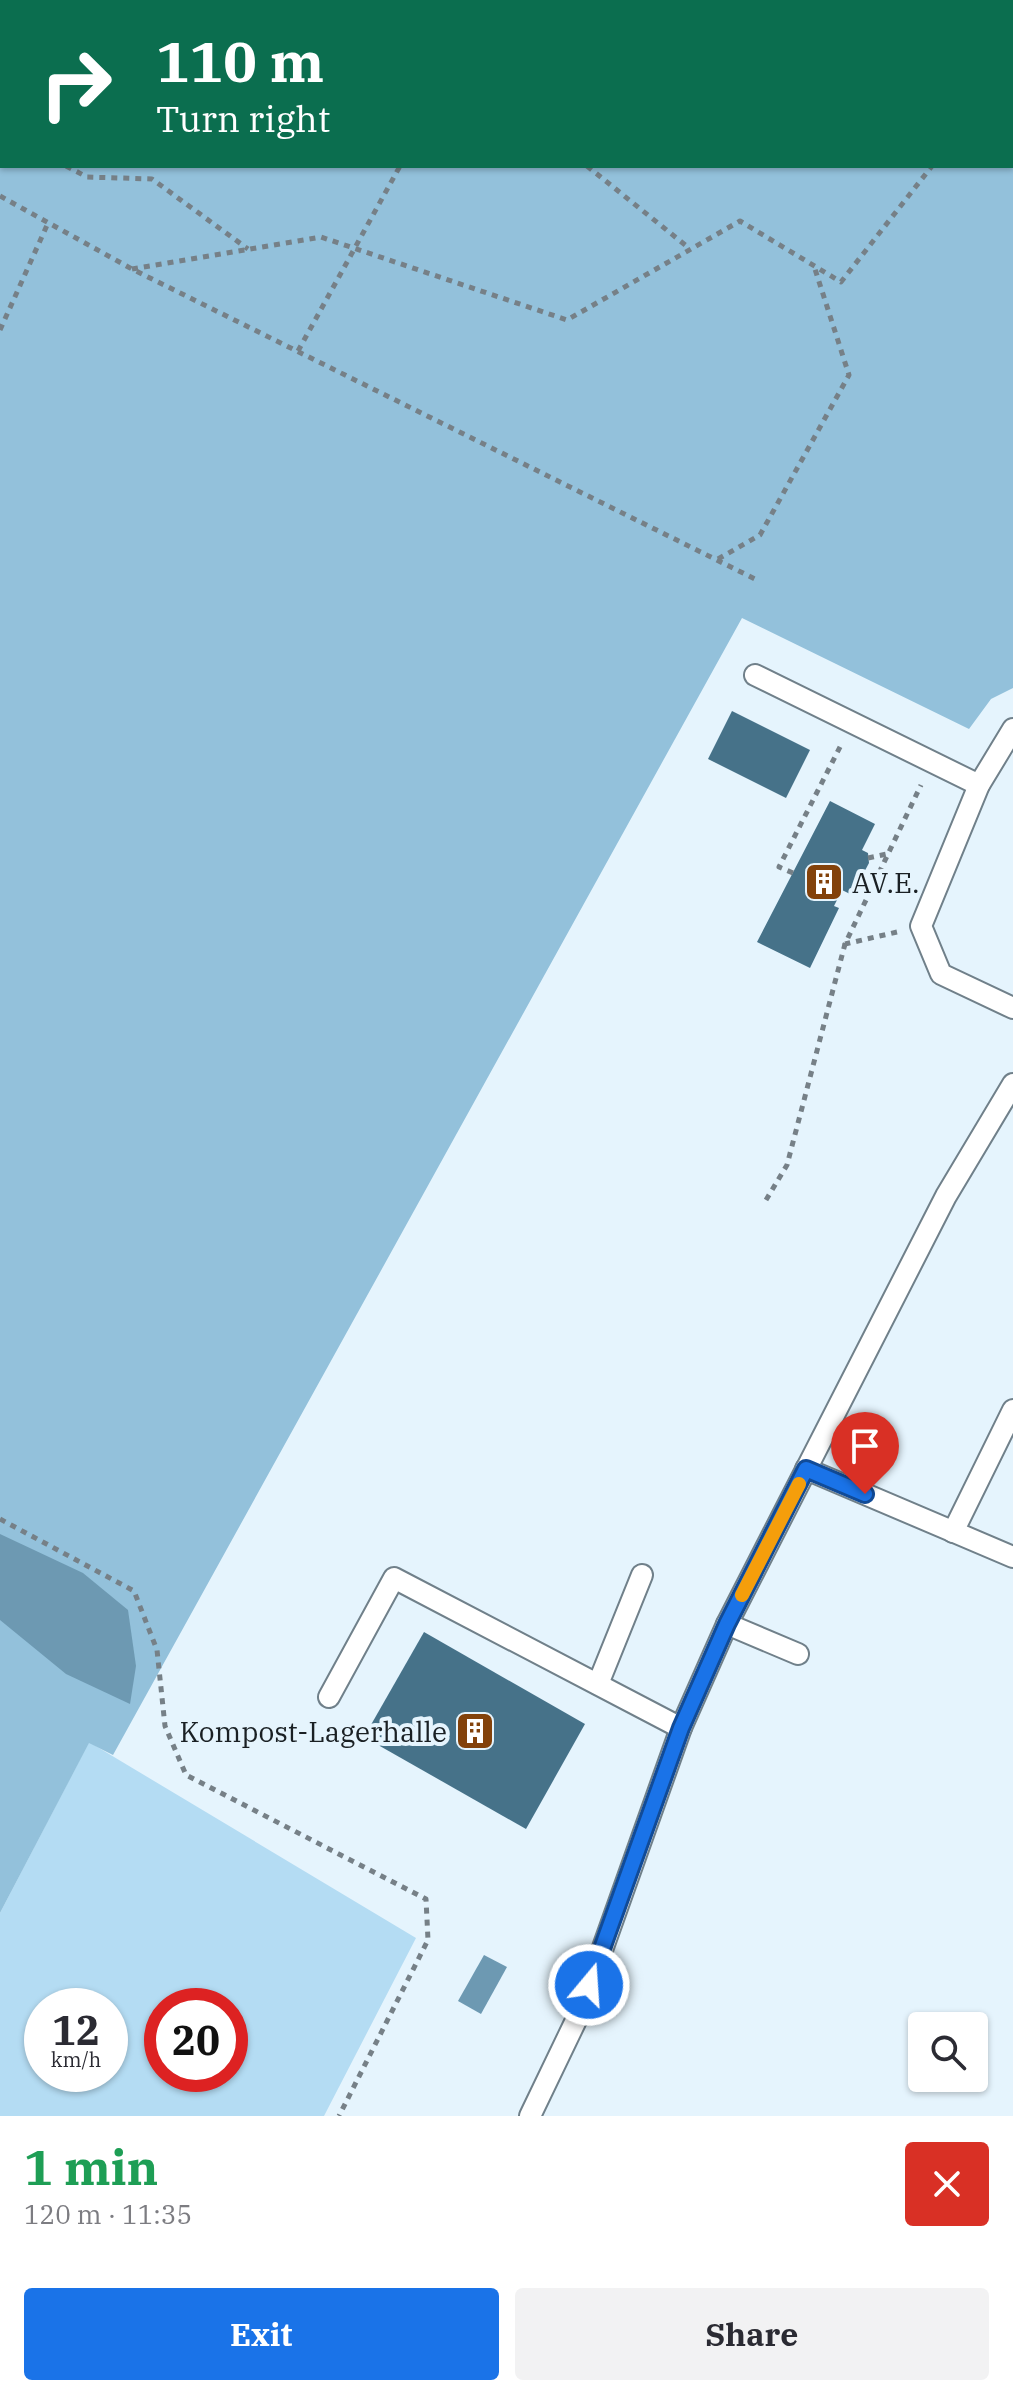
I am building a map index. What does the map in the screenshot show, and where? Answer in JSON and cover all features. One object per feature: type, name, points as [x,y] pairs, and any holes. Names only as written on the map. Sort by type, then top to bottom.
[{"type":"lane","points":[[755,675],[979,785]]},
{"type":"lane","points":[[1013,729],[979,785],[921,926],[941,974],[1013,1008]]},
{"type":"lane","points":[[530,2116],[580,2012],[681,1728],[727,1624],[946,1196],[1013,1084]]},
{"type":"lane","points":[[953,1532],[1013,1410]]},
{"type":"lane","points":[[806,1469],[1013,1557]]},
{"type":"lane","points":[[598,1684],[642,1575]]},
{"type":"lane","points":[[329,1697],[394,1578],[681,1728]]},
{"type":"lane","points":[[727,1624],[798,1654]]},
{"type":"path","points":[[70,168],[87,177],[152,179],[249,250]]},
{"type":"path","points":[[298,351],[399,168]]},
{"type":"path","points":[[589,168],[689,248]]},
{"type":"path","points":[[132,269],[321,237],[567,320],[740,221],[841,282],[930,168]]},
{"type":"path","points":[[0,196],[132,269],[759,581]]},
{"type":"path","points":[[0,330],[48,223]]},
{"type":"path","points":[[717,560],[760,535],[849,375],[814,265]]},
{"type":"path","points":[[793,873],[779,867],[852,723]]},
{"type":"path","points":[[766,1200],[787,1165],[845,944],[932,762]]},
{"type":"path","points":[[868,858],[888,854]]},
{"type":"path","points":[[845,944],[921,926]]},
{"type":"path","points":[[0,1519],[134,1591],[157,1650],[165,1726],[186,1775],[426,1899],[428,1940],[339,2116]]},
{"type":"shaded area","points":[[0,168],[1013,168],[1013,688],[991,699],[969,729],[742,618],[113,1755],[89,1743],[0,1913]]},
{"type":"shaded area","points":[[0,1534],[83,1573],[128,1610],[136,1666],[130,1704],[66,1674],[0,1620]]},
{"type":"shaded area","points":[[89,1742],[416,1938],[324,2116],[0,2116],[0,1913]]},
{"type":"shaded area","points":[[484,1955],[507,1967],[481,2014],[458,2001]]},
{"type":"building","points":[[732,711],[810,750],[786,798],[708,759]]},
{"type":"building","name":"AV.E.","points":[[830,801],[875,824],[862,850],[868,853],[869,863],[852,895],[842,890],[834,906],[839,908],[810,968],[757,942]]},
{"type":"building","name":"Kompost-Lagerhalle","points":[[424,1632],[585,1724],[526,1829],[364,1737]]},
{"type":"slow traffic","points":[[742,1595],[799,1484]]},
{"type":"place","name":"AV.E.","points":[[824,882]]},
{"type":"place","name":"Kompost-Lagerhalle","points":[[475,1731]]},
{"type":"route","points":[[589,1985],[681,1728],[727,1624],[806,1469],[865,1494]]}]
